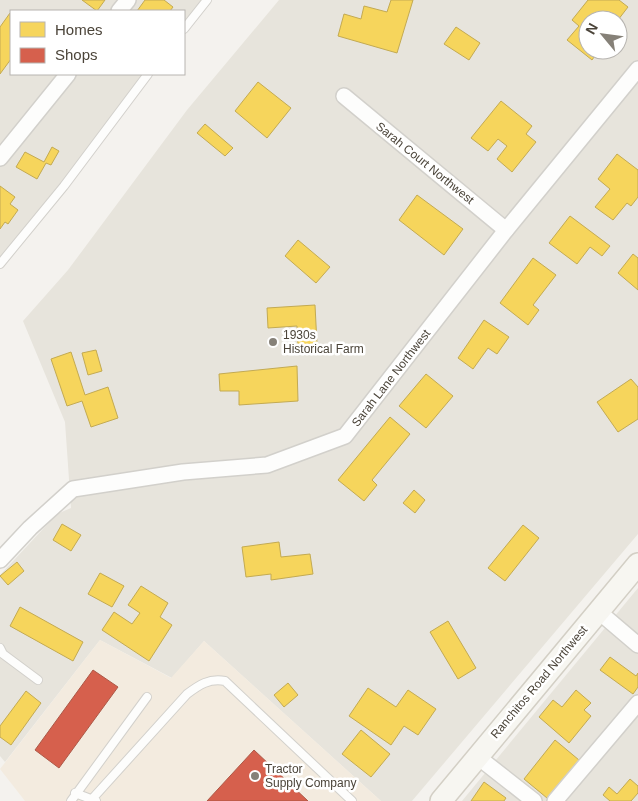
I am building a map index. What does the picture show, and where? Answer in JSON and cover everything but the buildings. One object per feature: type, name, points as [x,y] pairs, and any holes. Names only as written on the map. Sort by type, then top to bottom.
[{"type":"street","points":[[120,10],[128,0]]},
{"type":"street","name":"Sarah Lane Northwest","points":[[0,560],[30,528],[73,490],[182,472],[267,465],[345,436],[506,230],[638,69]]},
{"type":"street","points":[[0,158],[67,75]]},
{"type":"street","name":"Sarah Court Northwest","points":[[344,96],[506,230]]},
{"type":"street","name":"Ranchitos Road Northwest","points":[[441,801],[638,564]]},
{"type":"street","points":[[598,612],[638,646]]},
{"type":"street","points":[[554,801],[638,703]]},
{"type":"street","points":[[478,757],[534,801]]},
{"type":"lane","points":[[185,28],[207,0]]},
{"type":"lane","points":[[0,264],[64,186],[147,75]]},
{"type":"lane","points":[[0,648],[3,654],[38,680]]},
{"type":"lane","points":[[147,697],[73,797],[95,800],[186,694],[201,683],[216,679],[225,681],[352,801]]},
{"type":"shaded area","points":[[0,0],[211,0],[185,33],[185,10],[10,10],[10,75],[150,75],[0,261]]},
{"type":"shaded area","points":[[279,0],[638,0],[638,534],[412,801],[381,801],[204,641],[172,678],[100,640],[5,762],[0,756],[0,575],[57,514],[71,508],[65,422],[23,321],[68,270],[187,110]]},
{"type":"shaded area","points":[[638,588],[638,801],[462,801]]},
{"type":"shaded area","points":[[100,640],[171,678],[204,641],[381,801],[25,801],[0,769]]},
{"type":"place","name":"1930s Historical Farm","points":[[273,342]]},
{"type":"place","name":"Tractor Supply Company","points":[[255,776]]}]
